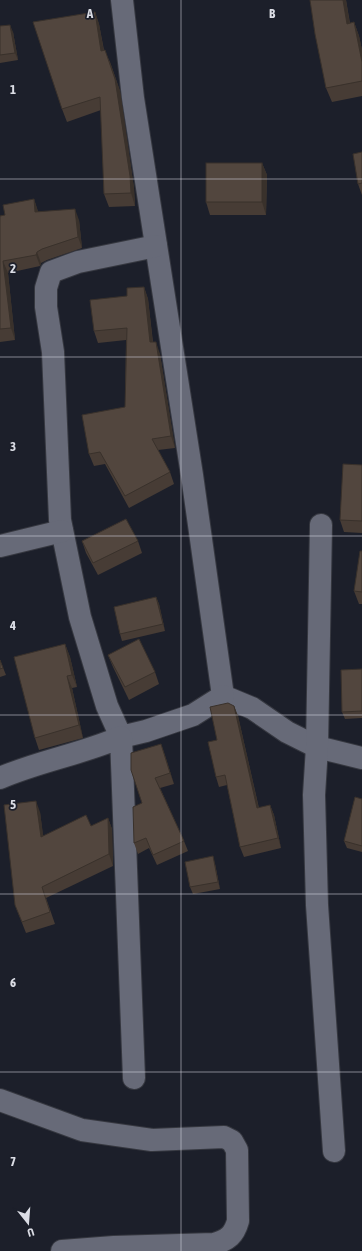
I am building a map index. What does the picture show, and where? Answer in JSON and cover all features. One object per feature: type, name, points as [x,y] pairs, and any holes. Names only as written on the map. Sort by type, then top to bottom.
[{"type":"street","points":[[122,0],[133,98],[191,468],[223,696]]},
{"type":"street","points":[[134,1078],[121,737],[107,706],[80,617],[60,520],[56,460],[53,352],[46,307],[46,288],[51,272],[78,262],[156,246]]},
{"type":"street","points":[[321,526],[317,747],[314,795],[317,905],[334,1151]]},
{"type":"street","points":[[0,546],[62,530]]},
{"type":"street","points":[[0,778],[17,771],[101,746],[121,737],[146,731],[193,715],[223,696]]},
{"type":"street","points":[[223,696],[252,708],[287,732],[317,747],[362,758]]},
{"type":"street","points":[[0,1100],[82,1130],[152,1140],[224,1137],[232,1141],[237,1150],[238,1221],[235,1232],[224,1241],[214,1244],[114,1247],[62,1251]]},
{"type":"building","points":[[310,0],[343,0],[347,24],[354,22],[362,62],[362,81],[326,88]]},
{"type":"building","points":[[95,12],[101,51],[105,50],[115,79],[130,176],[131,193],[104,194],[100,97],[62,109],[33,22]]},
{"type":"building","points":[[10,25],[15,53],[0,55],[0,26]]},
{"type":"building","points":[[362,152],[362,183],[358,184],[353,154]]},
{"type":"building","points":[[206,163],[262,163],[262,202],[206,202]]},
{"type":"building","points":[[34,199],[35,212],[75,209],[78,237],[42,249],[37,252],[36,255],[3,261],[11,328],[0,329],[0,216],[5,215],[3,205]]},
{"type":"building","points":[[144,287],[150,342],[156,342],[171,436],[152,439],[170,472],[125,496],[100,452],[89,454],[82,415],[125,407],[127,328],[94,331],[90,300],[127,296],[127,288]]},
{"type":"building","points":[[343,464],[362,465],[362,521],[340,520]]},
{"type":"building","points":[[126,519],[138,541],[93,563],[82,541]]},
{"type":"building","points":[[360,551],[362,551],[362,592],[354,591]]},
{"type":"building","points":[[156,597],[163,624],[120,634],[114,607]]},
{"type":"building","points":[[139,639],[155,672],[125,687],[108,655]]},
{"type":"building","points":[[65,644],[72,675],[67,676],[79,725],[35,738],[14,657]]},
{"type":"building","points":[[0,660],[3,668],[0,669]]},
{"type":"building","points":[[362,669],[362,711],[342,712],[341,670]]},
{"type":"building","points":[[228,703],[234,706],[257,808],[270,805],[278,838],[240,847],[225,775],[216,777],[208,742],[217,740],[210,707]]},
{"type":"building","points":[[161,744],[170,773],[155,778],[184,841],[153,855],[146,838],[134,843],[133,807],[142,803],[131,770],[131,753]]},
{"type":"building","points":[[355,797],[362,799],[362,846],[344,841]]},
{"type":"building","points":[[36,801],[41,837],[86,815],[91,826],[108,818],[109,854],[42,887],[50,912],[22,922],[15,905],[4,805]]},
{"type":"building","points":[[213,856],[218,882],[190,887],[185,862]]}]
